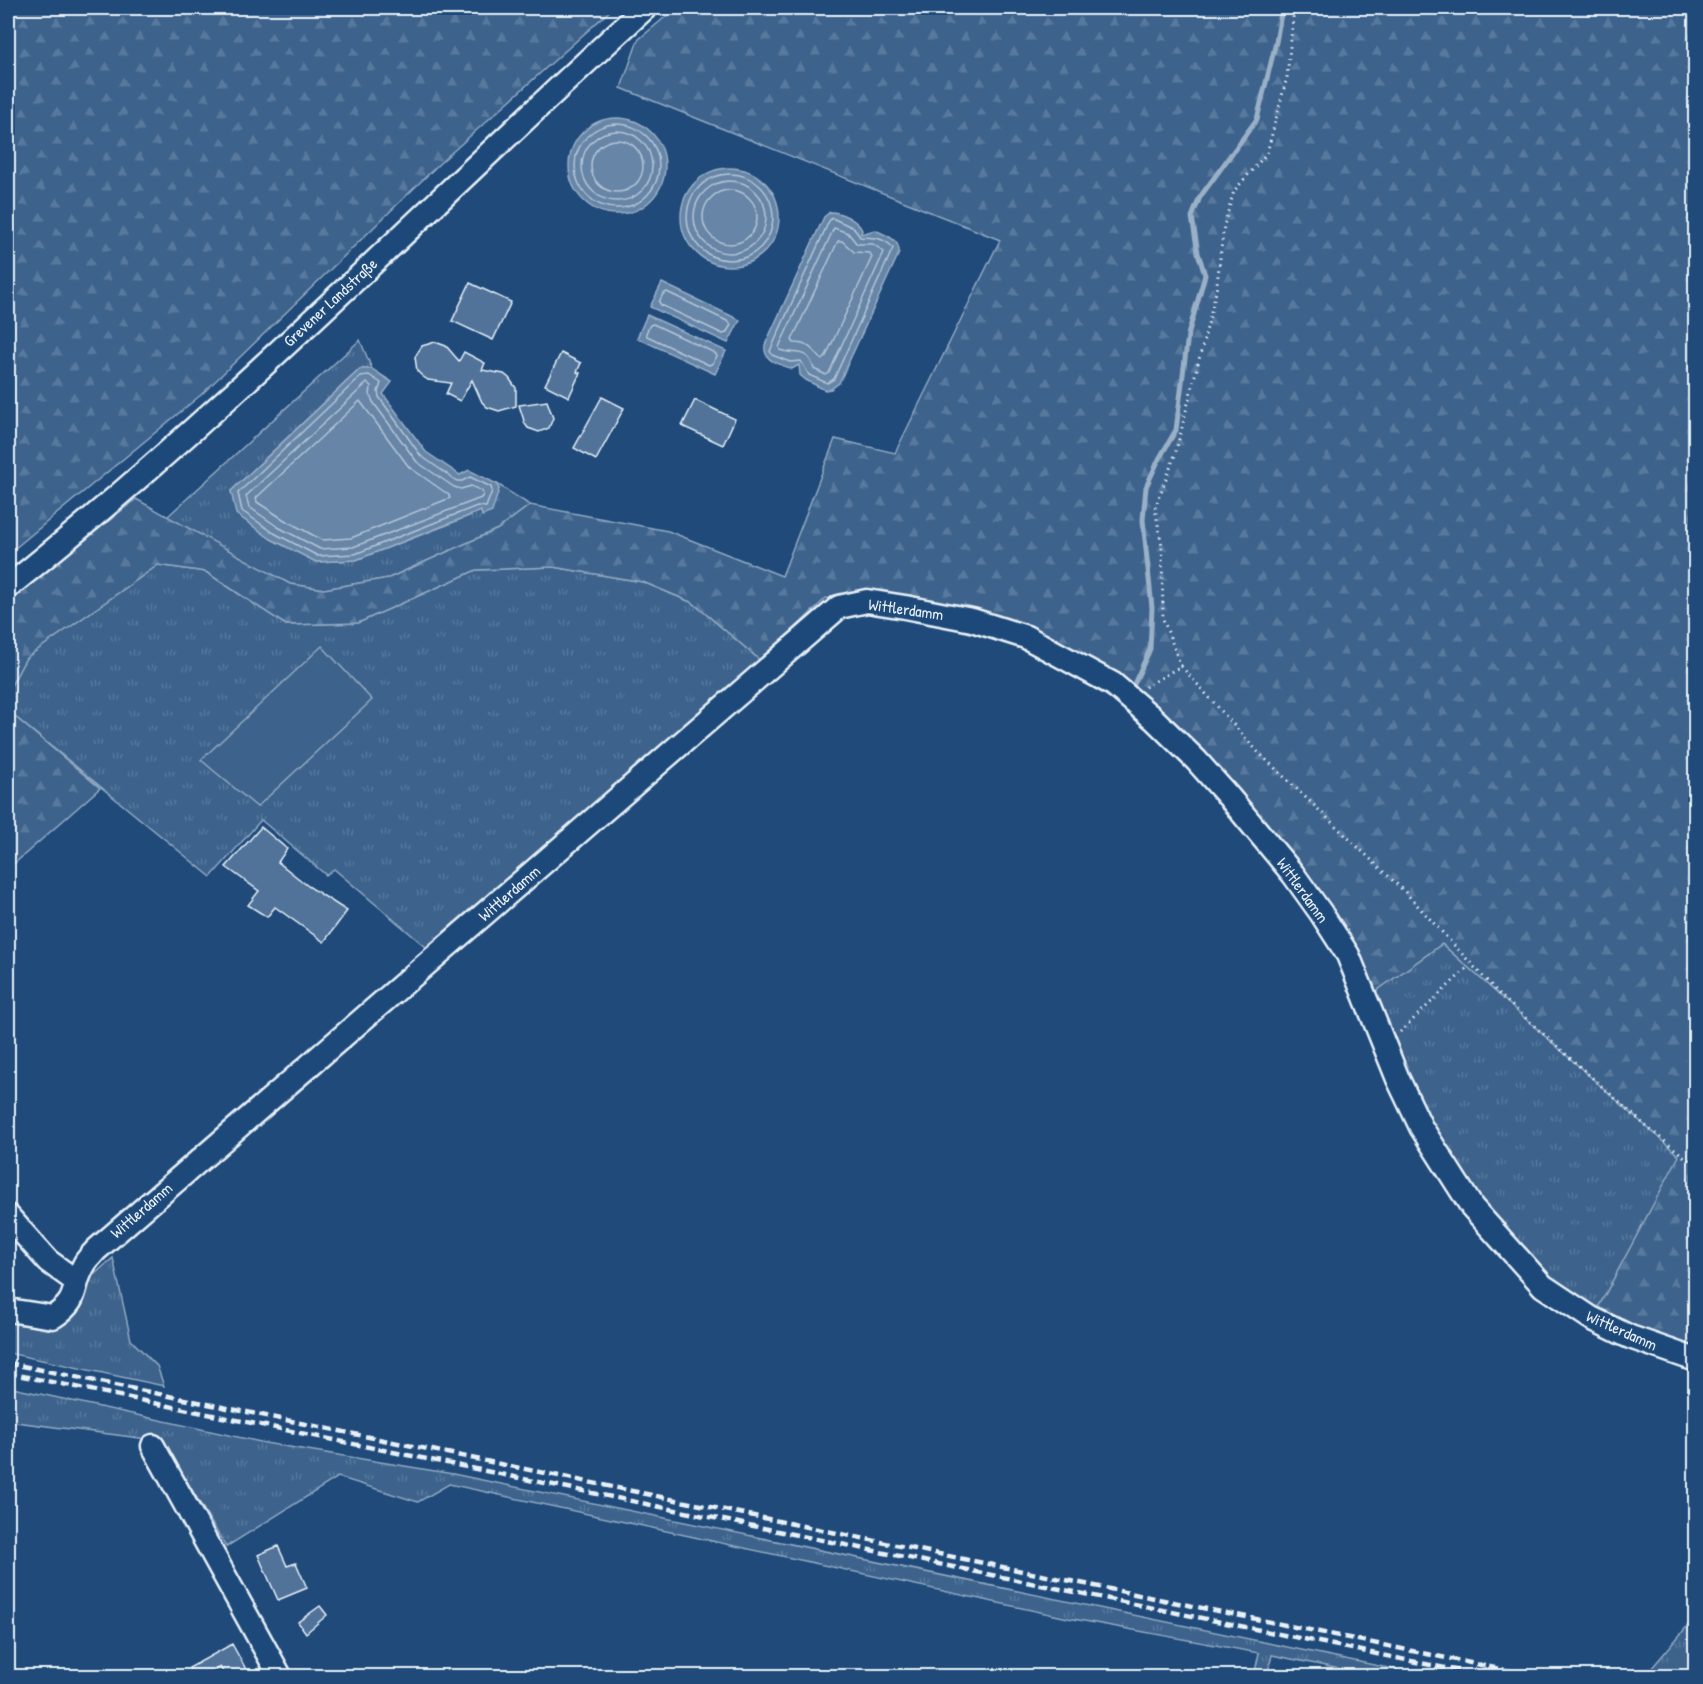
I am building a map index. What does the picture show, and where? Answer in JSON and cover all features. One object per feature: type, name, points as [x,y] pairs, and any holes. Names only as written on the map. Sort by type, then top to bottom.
[{"type":"street","name":"Grevener Landstraße","points":[[8,587],[179,442],[311,321],[532,110],[645,8]]},
{"type":"street","name":"Wittlerdamm","points":[[8,1310],[52,1317],[64,1309],[71,1301],[84,1265],[96,1250],[839,607],[867,602],[972,620],[1026,637],[1113,684],[1128,697],[1196,760],[1293,874],[1348,955],[1398,1079],[1421,1127],[1473,1207],[1542,1286],[1591,1318],[1630,1336],[1695,1360]]},
{"type":"street","points":[[8,1216],[48,1261],[77,1282]]},
{"type":"street","points":[[153,1446],[280,1677]]},
{"type":"path","points":[[1294,8],[1287,77],[1267,153],[1234,191],[1224,225],[1216,292],[1174,455],[1155,508],[1162,546],[1163,619],[1181,666],[1258,752],[1406,893],[1500,995],[1647,1127],[1695,1166]]},
{"type":"path","points":[[1128,697],[1181,666]]},
{"type":"path","points":[[1386,1045],[1468,967]]},
{"type":"green space","points":[[8,8],[613,8],[441,162],[202,394],[8,554]]},
{"type":"green space","points":[[676,8],[1695,8],[1695,1369],[1590,1323],[1679,1156],[1442,944],[1365,999],[1298,888],[1150,721],[1031,652],[964,624],[826,598],[761,661],[693,603],[643,582],[553,567],[476,570],[358,623],[286,625],[206,572],[158,565],[26,658],[8,691],[8,602],[136,499],[290,584],[324,589],[389,578],[498,529],[530,505],[668,531],[782,576],[835,439],[895,453],[1000,240],[621,88],[638,40]]},
{"type":"green space","points":[[360,340],[372,369],[359,370],[231,491],[271,539],[316,562],[356,560],[481,511],[499,489],[497,484],[530,505],[498,529],[389,578],[324,589],[290,584],[167,517]]},
{"type":"green space","points":[[158,565],[206,572],[286,625],[358,623],[476,570],[553,567],[643,582],[693,603],[761,661],[426,947],[334,869],[326,875],[261,820],[211,877],[8,711],[8,691],[26,658]]},
{"type":"green space","points":[[322,646],[372,700],[257,807],[201,760]]},
{"type":"green space","points":[[8,711],[100,788],[8,869]]},
{"type":"green space","points":[[1442,944],[1680,1156],[1590,1323],[1520,1278],[1457,1203],[1365,999]]},
{"type":"green space","points":[[113,1258],[131,1340],[157,1366],[164,1386],[8,1353],[8,1319],[51,1328],[71,1320],[85,1297],[88,1280]]},
{"type":"green space","points":[[8,1387],[265,1443],[453,1474],[1427,1676],[1374,1676],[1272,1655],[1267,1676],[1254,1676],[1259,1653],[1068,1618],[449,1484],[418,1502],[338,1477],[226,1547],[163,1441],[8,1421]]},
{"type":"green space","points":[[1695,1617],[1695,1676],[1645,1676]]},
{"type":"water","points":[[617,118],[636,121],[651,132],[662,147],[665,166],[662,185],[651,200],[636,211],[617,214],[598,211],[583,200],[572,185],[569,166],[572,147],[583,132],[598,121]]},
{"type":"water","points":[[730,168],[749,172],[765,182],[775,198],[779,217],[775,236],[765,252],[749,262],[730,266],[711,262],[695,252],[685,236],[681,217],[685,198],[695,182],[711,172]]},
{"type":"water","points":[[830,212],[839,213],[853,220],[860,226],[861,234],[875,230],[888,236],[897,244],[899,253],[839,383],[825,390],[800,375],[799,365],[792,369],[769,358],[766,355],[765,345],[824,217]]},
{"type":"water","points":[[662,283],[740,320],[728,343],[650,307]]},
{"type":"water","points":[[647,315],[726,351],[715,374],[637,338]]},
{"type":"water","points":[[360,369],[372,369],[392,382],[383,394],[426,452],[460,475],[469,470],[497,484],[499,489],[492,512],[482,516],[481,511],[356,560],[316,562],[271,539],[236,514],[231,491]]},
{"type":"building","points":[[470,283],[511,302],[493,340],[452,321]]},
{"type":"building","points":[[435,342],[446,346],[459,361],[464,352],[485,363],[482,370],[504,374],[516,388],[516,406],[499,411],[487,407],[482,402],[472,380],[460,401],[446,394],[451,383],[428,380],[422,376],[417,371],[415,357],[422,346]]},
{"type":"building","points":[[561,353],[581,363],[577,372],[580,373],[569,397],[545,385]]},
{"type":"building","points":[[602,397],[624,408],[596,460],[574,448]]},
{"type":"building","points":[[695,400],[735,419],[723,445],[682,426]]},
{"type":"building","points":[[547,401],[553,418],[549,428],[539,432],[528,428],[519,405]]},
{"type":"building","points":[[261,827],[287,849],[278,862],[308,886],[347,911],[324,942],[275,907],[267,917],[248,905],[259,891],[226,867]]},
{"type":"building","points":[[278,1546],[287,1566],[296,1563],[307,1588],[278,1600],[258,1555]]},
{"type":"building","points":[[320,1606],[327,1615],[306,1633],[298,1622]]},
{"type":"building","points":[[232,1644],[247,1671],[238,1677],[226,1677],[220,1667],[203,1677],[194,1677],[189,1668]]},
{"type":"waterway","points":[[1130,693],[1150,649],[1152,608],[1143,520],[1146,487],[1176,430],[1188,335],[1205,275],[1198,253],[1192,217],[1200,197],[1257,119],[1282,8]]},
{"type":"railway","points":[[8,1363],[1534,1676]]},
{"type":"railway","points":[[8,1373],[1484,1676]]}]
